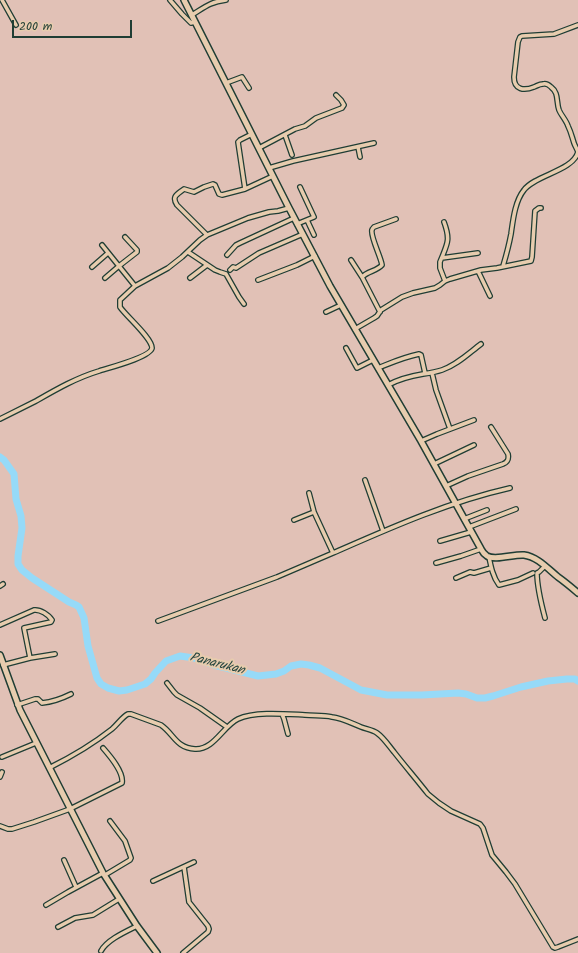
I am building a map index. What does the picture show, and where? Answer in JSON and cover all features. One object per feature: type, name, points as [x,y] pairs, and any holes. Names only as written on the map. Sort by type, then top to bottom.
[{"type":"street","points":[[2,0],[16,25]]},
{"type":"street","points":[[170,0],[191,23],[195,22]]},
{"type":"street","points":[[184,0],[297,224],[341,305],[421,441],[470,530],[481,549],[489,557],[491,568],[496,580],[500,585],[533,574]]},
{"type":"street","points":[[192,16],[209,4],[226,0]]},
{"type":"street","points":[[0,10],[5,6]]},
{"type":"street","points":[[503,266],[516,207],[524,190],[529,185],[571,163],[576,158],[578,152],[574,145],[568,126],[559,110],[555,90],[546,84],[526,89],[520,89],[516,86],[514,77],[518,42],[522,36],[554,34],[578,25]]},
{"type":"street","points":[[226,83],[242,77],[249,88]]},
{"type":"street","points":[[259,148],[295,129],[305,126],[316,118],[342,108],[344,105],[336,95]]},
{"type":"street","points":[[245,189],[238,142],[252,134]]},
{"type":"street","points":[[285,135],[292,155]]},
{"type":"street","points":[[269,168],[374,142]]},
{"type":"street","points":[[358,147],[360,157]]},
{"type":"street","points":[[207,235],[177,204],[174,197],[184,189],[194,192],[212,184],[215,185],[220,195],[245,189],[273,176]]},
{"type":"street","points":[[297,224],[314,217],[300,187]]},
{"type":"street","points":[[0,419],[76,379],[125,363],[149,352],[152,347],[148,339],[120,307],[120,300],[135,286],[168,268],[207,235],[248,218],[289,208]]},
{"type":"street","points":[[355,329],[377,316],[386,307],[407,295],[435,288],[450,278],[490,268],[498,268],[531,261],[535,211],[541,208]]},
{"type":"street","points":[[227,254],[236,245],[294,218]]},
{"type":"street","points":[[362,276],[380,268],[382,265],[372,229],[396,219]]},
{"type":"street","points":[[307,220],[314,234]]},
{"type":"street","points":[[444,222],[448,232],[448,242],[440,262],[440,268],[445,281]]},
{"type":"street","points":[[230,270],[233,266],[236,268],[266,250],[303,234]]},
{"type":"street","points":[[105,278],[137,252],[137,250],[125,237]]},
{"type":"street","points":[[102,245],[135,286]]},
{"type":"street","points":[[188,252],[207,265],[226,274],[244,304]]},
{"type":"street","points":[[92,267],[108,253]]},
{"type":"street","points":[[442,258],[478,253]]},
{"type":"street","points":[[258,280],[297,265],[315,256]]},
{"type":"street","points":[[351,260],[362,276],[380,312]]},
{"type":"street","points":[[190,278],[207,265]]},
{"type":"street","points":[[478,271],[490,296]]},
{"type":"street","points":[[326,312],[341,305]]},
{"type":"street","points":[[388,385],[398,380],[442,370],[454,364],[480,344]]},
{"type":"street","points":[[346,348],[357,368],[373,360]]},
{"type":"street","points":[[378,368],[397,359],[420,354],[425,373]]},
{"type":"street","points":[[432,373],[436,390],[450,429]]},
{"type":"street","points":[[421,441],[474,420]]},
{"type":"street","points":[[446,486],[508,461],[508,454],[491,427]]},
{"type":"street","points":[[434,464],[474,445]]},
{"type":"street","points":[[366,480],[383,531]]},
{"type":"street","points":[[158,621],[277,577],[383,531],[456,504],[510,488]]},
{"type":"street","points":[[310,493],[314,512],[333,553]]},
{"type":"street","points":[[440,541],[470,530],[516,509]]},
{"type":"street","points":[[464,519],[487,510]]},
{"type":"street","points":[[294,520],[314,512]]},
{"type":"street","points":[[436,563],[481,549]]},
{"type":"street","points":[[489,557],[524,555],[535,559],[578,592]]},
{"type":"street","points":[[545,566],[537,573],[538,591],[545,618]]},
{"type":"street","points":[[456,578],[470,572],[474,573],[491,568]]},
{"type":"street","points":[[0,625],[35,610],[40,610],[50,617],[52,620],[50,622],[38,626],[26,627],[24,629],[30,658]]},
{"type":"street","points":[[3,665],[30,658],[55,654]]},
{"type":"street","points":[[0,655],[17,705],[104,874],[137,926],[157,953]]},
{"type":"street","points":[[167,683],[175,694],[200,708],[227,727]]},
{"type":"street","points":[[17,705],[36,699],[42,703],[46,703],[71,694]]},
{"type":"street","points":[[49,768],[90,745],[112,729],[128,714],[161,725],[180,744],[192,749],[200,749],[205,747],[233,722],[244,717],[257,714],[332,717],[377,733],[428,794],[452,811],[478,822],[482,826],[492,855],[511,879],[553,947],[556,948],[578,939]]},
{"type":"street","points":[[282,714],[288,734]]},
{"type":"street","points":[[2,757],[36,743]]},
{"type":"street","points":[[0,826],[8,829],[16,828],[70,809],[122,782],[116,766],[103,748]]},
{"type":"street","points":[[0,777],[2,772]]},
{"type":"street","points":[[46,905],[76,887],[130,860],[131,858],[125,841],[110,821]]},
{"type":"street","points":[[64,860],[76,887]]},
{"type":"street","points":[[153,881],[194,862]]},
{"type":"street","points":[[184,867],[189,902],[209,929],[208,932],[184,953]]},
{"type":"street","points":[[58,927],[75,918],[91,915],[120,899]]},
{"type":"street","points":[[101,951],[110,941],[137,926]]},
{"type":"waterway","name":"Panarukan","points":[[0,457],[14,474],[16,499],[21,516],[22,528],[18,564],[22,570],[32,578],[79,607],[84,618],[88,646],[97,678],[101,684],[108,688],[119,691],[145,684],[166,661],[180,656],[194,658],[214,665],[258,676],[276,674],[291,666],[301,664],[309,665],[320,668],[361,690],[387,695],[458,693],[477,698],[485,698],[521,687],[548,681],[567,679],[575,679],[578,681]]}]
